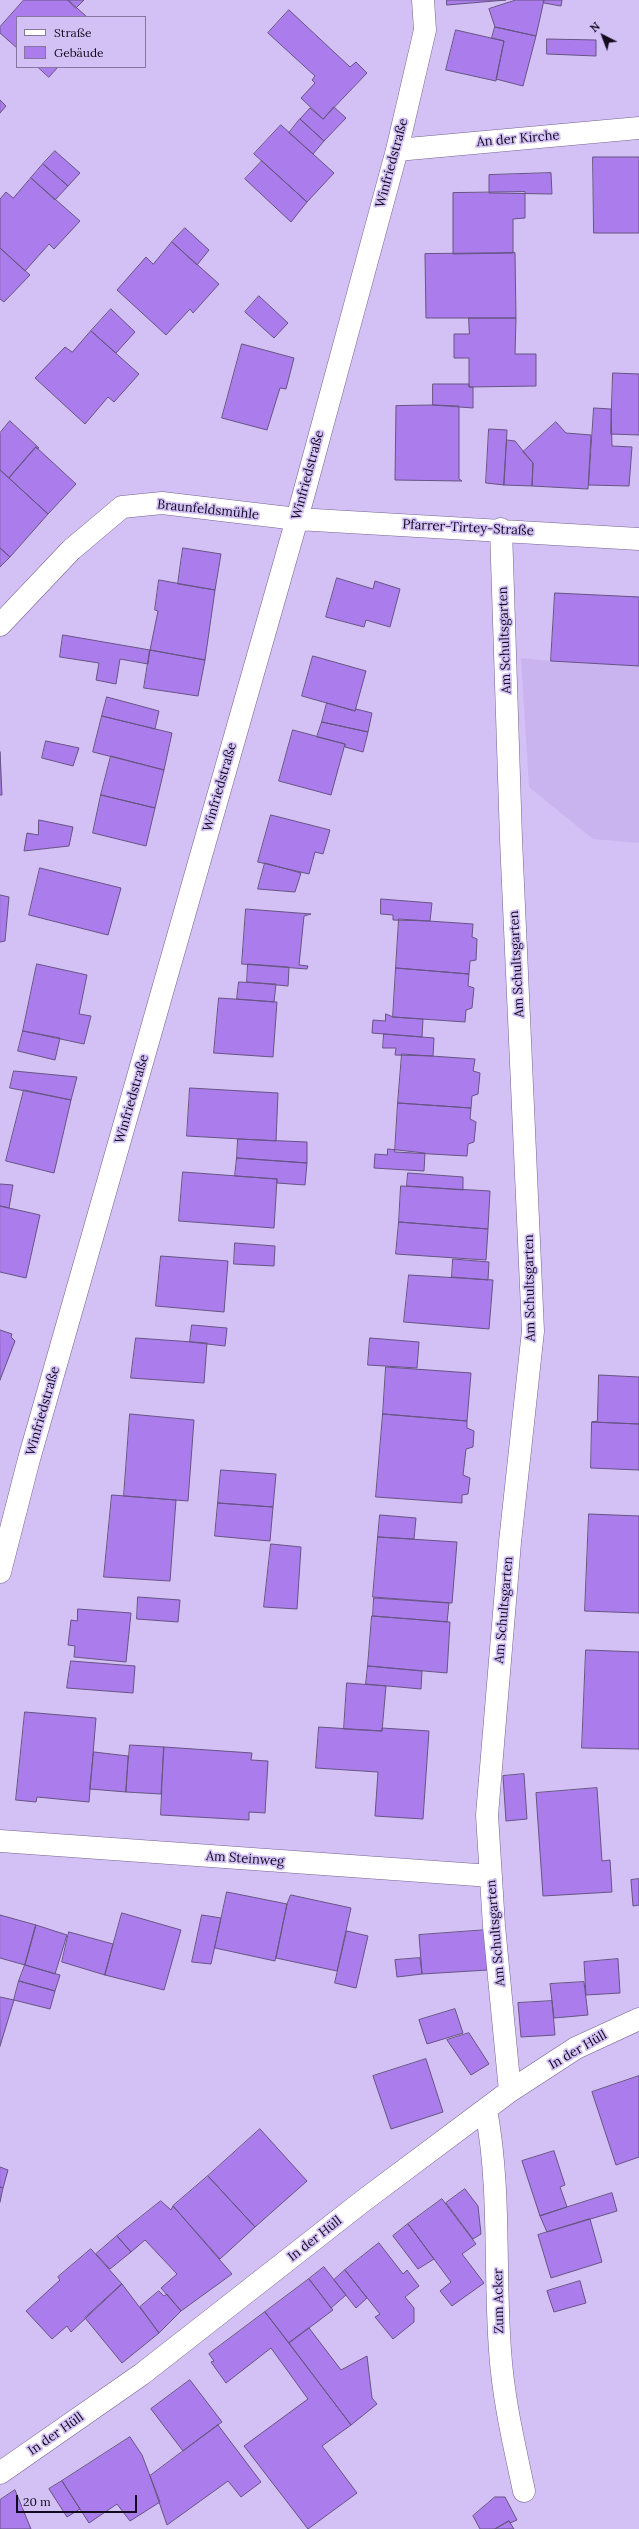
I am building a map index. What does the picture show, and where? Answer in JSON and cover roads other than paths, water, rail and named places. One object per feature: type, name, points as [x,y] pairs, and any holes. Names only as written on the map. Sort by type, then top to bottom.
[{"type":"street","name":"Winfriedstraße","points":[[0,1572],[34,1444],[297,519],[396,150],[425,30],[423,0]]},
{"type":"street","name":"An der Kirche","points":[[396,150],[639,128]]},
{"type":"street","name":"Braunfeldsmühle","points":[[0,625],[71,550],[122,507],[162,503],[297,519]]},
{"type":"street","name":"Pfarrer-Tirtey-Straße","points":[[297,519],[501,529],[639,539]]},
{"type":"street","name":"Am Schultsgarten","points":[[501,529],[511,847],[533,1332],[510,1542],[487,1815],[510,2091]]},
{"type":"street","name":"Am Steinweg","points":[[0,1841],[491,1876]]},
{"type":"street","name":"In der Hüll","points":[[0,2473],[142,2374],[363,2201],[510,2091],[576,2048],[639,2019]]},
{"type":"street","name":"Zum Acker","points":[[486,2110],[491,2136],[495,2195],[500,2350],[505,2400],[524,2491]]}]
